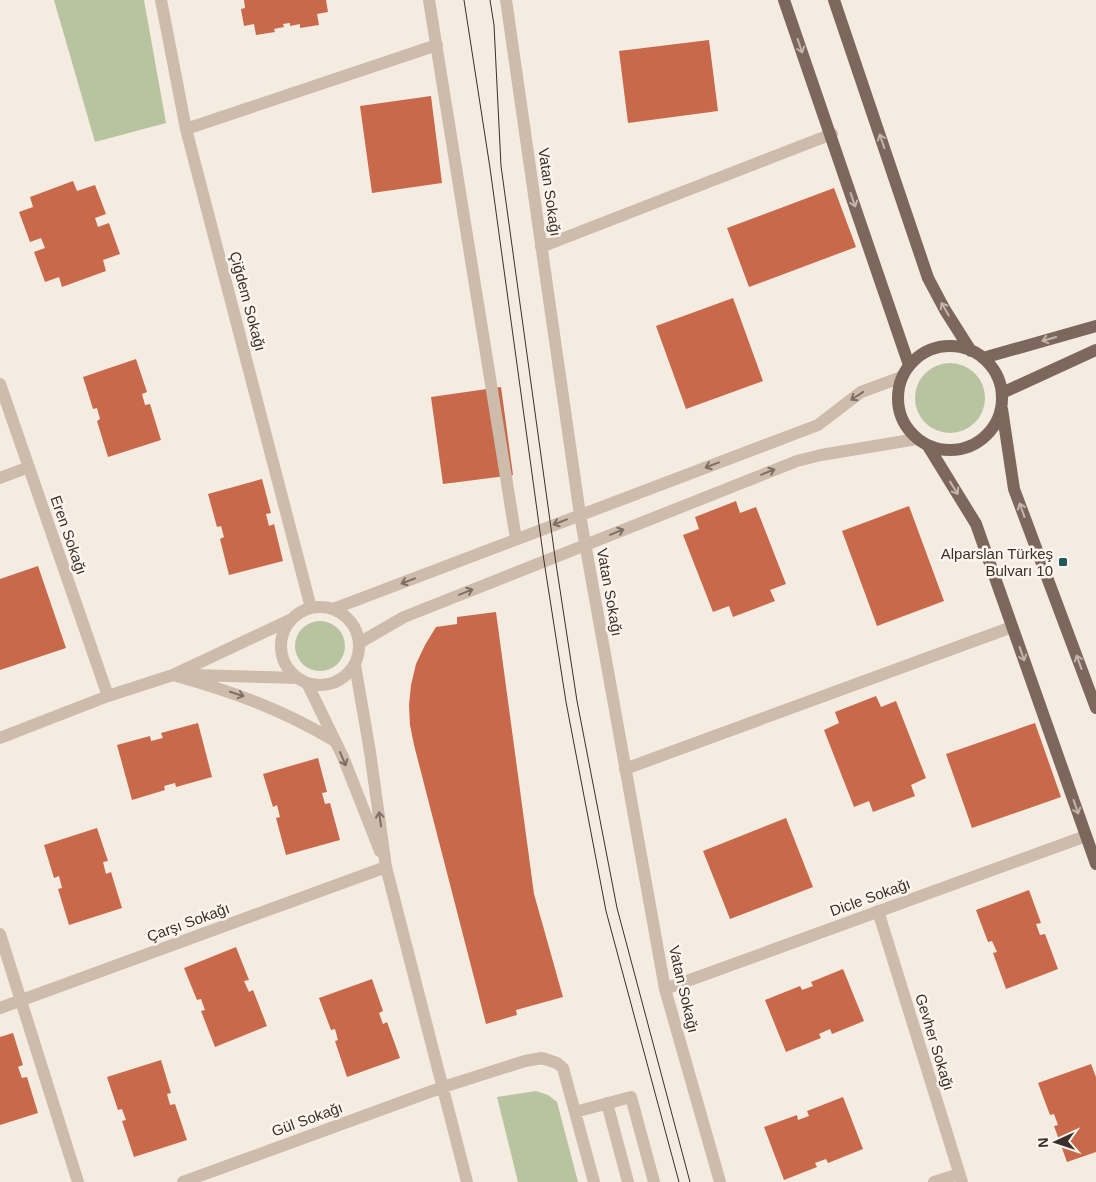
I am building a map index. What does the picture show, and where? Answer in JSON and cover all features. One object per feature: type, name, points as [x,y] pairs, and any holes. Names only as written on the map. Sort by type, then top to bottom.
[{"type":"main road","points":[[784,0],[832,134],[909,365]]},
{"type":"main road","points":[[834,0],[928,278],[945,310],[971,351]]},
{"type":"main road","points":[[983,358],[1096,326]]},
{"type":"main road","points":[[944,346],[958,347],[971,351],[983,358],[992,368],[1002,393],[1001,407],[997,420],[990,432],[980,441],[968,447],[955,450],[941,450],[928,446],[917,439],[907,429],[901,417],[898,404],[898,390],[902,377],[909,365],[919,356],[944,346]]},
{"type":"main road","points":[[1002,393],[1096,350]]},
{"type":"main road","points":[[1001,407],[1014,489],[1096,708]]},
{"type":"main road","points":[[928,446],[976,524],[1096,864]]},
{"type":"street","name":"Çiğdem Sokağı","points":[[162,0],[186,129],[311,608]]},
{"type":"street","points":[[429,0],[516,539]]},
{"type":"street","name":"Vatan Sokağı","points":[[506,0],[580,515],[625,769],[665,989],[720,1182]]},
{"type":"street","points":[[186,129],[437,46]]},
{"type":"street","points":[[541,247],[832,134]]},
{"type":"street","points":[[333,609],[818,425],[862,392],[902,377]]},
{"type":"street","name":"Eren Sokağı","points":[[0,384],[108,696]]},
{"type":"street","points":[[359,643],[404,617],[797,461],[821,455],[917,439]]},
{"type":"street","points":[[0,478],[29,467]]},
{"type":"street","points":[[0,738],[108,696],[174,675],[292,619],[301,612],[311,608],[333,609],[343,614],[357,632],[359,643],[355,665],[348,674],[339,680],[323,685],[302,681],[174,675]]},
{"type":"street","points":[[292,619],[284,633],[281,650],[284,661],[289,670],[302,681],[335,741],[386,867]]},
{"type":"street","points":[[625,769],[1012,627]]},
{"type":"street","points":[[355,665],[370,752],[386,867],[467,1182]]},
{"type":"street","points":[[174,675],[248,698],[291,716],[335,741]]},
{"type":"street","name":"Dicle Sokağı","points":[[665,989],[1086,836]]},
{"type":"street","name":"Çarşı Sokağı","points":[[0,1008],[386,867]]},
{"type":"street","name":"Gevher Sokağı","points":[[878,911],[960,1178]]},
{"type":"street","points":[[0,934],[78,1182]]},
{"type":"street","name":"Gül Sokağı","points":[[183,1182],[209,1177],[443,1087],[533,1058],[550,1060],[563,1068],[594,1182]]},
{"type":"street","points":[[575,1112],[631,1097],[654,1182]]},
{"type":"street","points":[[606,1103],[628,1182]]},
{"type":"street","points":[[934,1182],[960,1178]]},
{"type":"green space","points":[[54,0],[144,0],[166,123],[95,142]]},
{"type":"green space","points":[[943,363],[957,363],[970,368],[980,378],[985,391],[985,405],[980,418],[970,428],[957,433],[943,433],[930,428],[920,418],[915,405],[915,391],[920,378],[930,368]]},
{"type":"green space","points":[[320,621],[329,623],[340,632],[345,646],[343,655],[334,666],[320,671],[311,669],[300,660],[295,646],[297,637],[306,626]]},
{"type":"green space","points":[[536,1091],[548,1095],[557,1102],[578,1182],[518,1182],[497,1097]]},
{"type":"building","points":[[244,0],[326,0],[328,12],[317,14],[319,25],[300,28],[300,24],[290,26],[290,23],[283,24],[284,27],[274,29],[275,32],[256,35],[254,24],[244,26],[241,9],[245,8]]},
{"type":"building","points":[[709,40],[718,111],[628,123],[619,51]]},
{"type":"building","points":[[431,96],[442,183],[372,193],[360,106]]},
{"type":"building","points":[[73,181],[77,191],[95,185],[106,214],[95,218],[98,227],[109,223],[120,254],[103,260],[106,271],[62,287],[59,277],[45,282],[34,252],[45,248],[41,238],[30,242],[19,212],[33,207],[30,197]]},
{"type":"building","points":[[834,188],[856,247],[749,287],[727,228]]},
{"type":"building","points":[[733,298],[763,381],[686,409],[656,326]]},
{"type":"building","points":[[136,359],[147,392],[142,394],[145,405],[150,404],[161,440],[108,457],[97,421],[100,419],[97,408],[93,409],[83,377]]},
{"type":"building","points":[[501,387],[513,475],[443,484],[431,397]]},
{"type":"building","points":[[262,479],[271,513],[266,514],[269,526],[274,524],[283,561],[229,575],[220,539],[224,537],[221,526],[217,527],[208,494]]},
{"type":"building","points":[[736,501],[740,513],[756,507],[786,584],[770,590],[775,601],[733,617],[729,606],[713,612],[683,535],[699,529],[695,517]]},
{"type":"building","points":[[909,506],[944,601],[877,626],[842,531]]},
{"type":"building","points":[[38,566],[66,648],[0,670],[0,579]]},
{"type":"building","points":[[496,612],[534,894],[563,997],[516,1010],[517,1015],[486,1024],[414,745],[409,705],[416,664],[436,627],[457,624],[457,617]]},
{"type":"building","points":[[876,696],[881,707],[896,701],[926,778],[911,785],[915,796],[873,812],[869,801],[854,807],[824,730],[839,723],[835,712]]},
{"type":"building","points":[[198,723],[212,777],[176,787],[175,783],[164,786],[165,790],[132,800],[117,745],[150,736],[151,741],[163,738],[161,733]]},
{"type":"building","points":[[1035,723],[1061,797],[972,828],[946,754]]},
{"type":"building","points":[[318,758],[327,792],[322,793],[325,804],[330,803],[340,840],[286,855],[276,818],[280,817],[277,805],[273,807],[263,774]]},
{"type":"building","points":[[786,818],[813,887],[730,919],[703,851]]},
{"type":"building","points":[[97,828],[108,861],[103,862],[106,874],[111,872],[122,908],[69,925],[58,889],[62,888],[59,876],[54,878],[44,845]]},
{"type":"building","points":[[1029,890],[1041,923],[1036,924],[1040,935],[1045,934],[1058,969],[1006,989],[993,953],[997,952],[992,941],[988,942],[976,910]]},
{"type":"building","points":[[236,947],[249,980],[244,981],[249,992],[253,990],[267,1026],[215,1047],[201,1011],[205,1010],[201,999],[197,1000],[184,968]]},
{"type":"building","points":[[843,969],[864,1021],[832,1034],[830,1029],[819,1034],[821,1038],[786,1052],[765,1000],[800,986],[802,990],[813,986],[811,982]]},
{"type":"building","points":[[372,979],[383,1011],[379,1013],[383,1024],[387,1022],[400,1058],[347,1077],[335,1041],[338,1040],[335,1029],[331,1030],[319,998]]},
{"type":"building","points":[[13,1033],[23,1065],[18,1067],[22,1078],[27,1077],[38,1113],[0,1125],[0,1037]]},
{"type":"building","points":[[161,1060],[171,1093],[167,1094],[170,1105],[175,1104],[187,1140],[134,1157],[122,1121],[126,1120],[122,1109],[118,1110],[107,1077]]},
{"type":"building","points":[[1091,1064],[1096,1077],[1096,1152],[1067,1162],[1054,1126],[1058,1125],[1054,1114],[1050,1115],[1038,1083]]},
{"type":"building","points":[[843,1097],[863,1149],[828,1163],[826,1159],[815,1163],[817,1167],[784,1180],[764,1127],[797,1115],[798,1120],[809,1116],[807,1111]]},
{"type":"tram line","points":[[464,0],[490,168],[544,561],[566,702],[606,911],[679,1182]]},
{"type":"tram line","points":[[490,0],[494,25],[501,166],[555,557],[577,701],[617,908],[690,1182]]},
{"type":"place","name":"Alparslan Türkeş Bulvarı 10","points":[[1063,562]]}]
